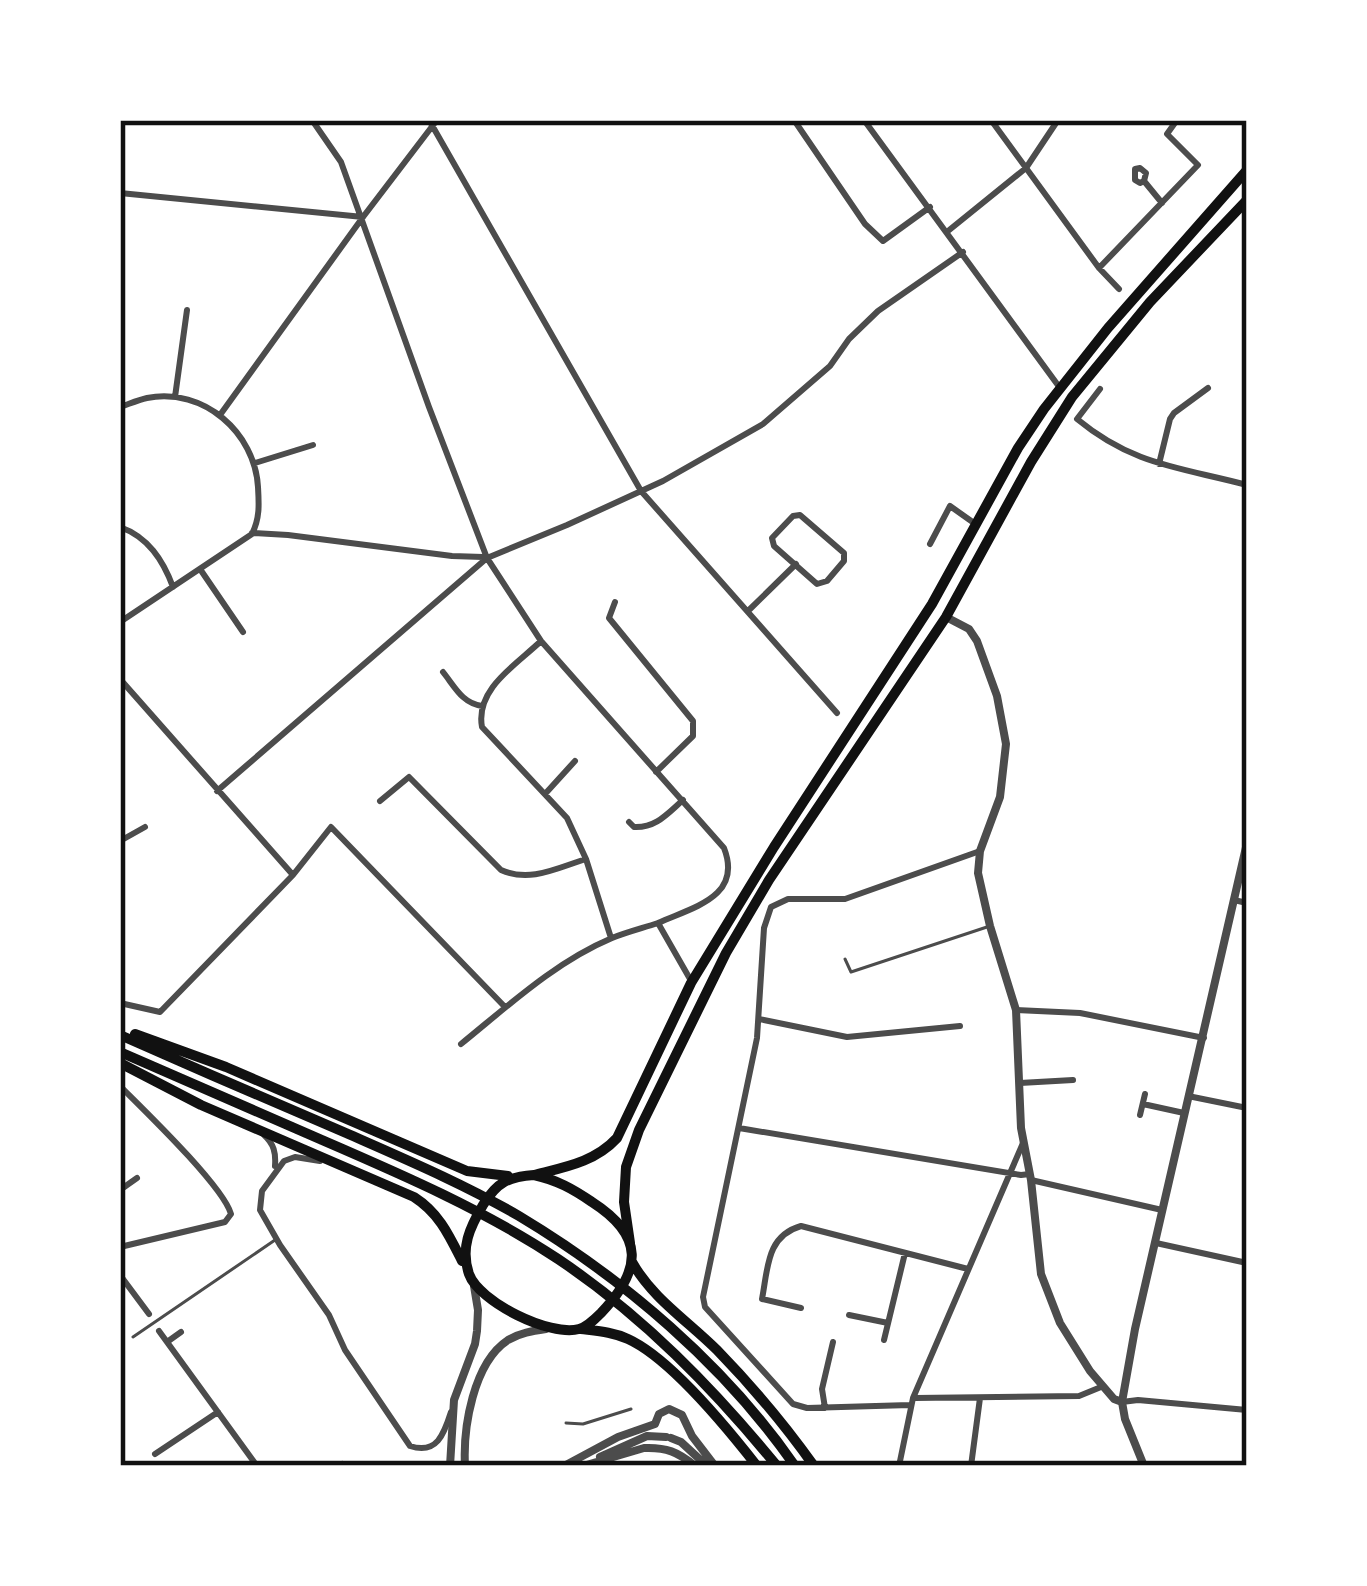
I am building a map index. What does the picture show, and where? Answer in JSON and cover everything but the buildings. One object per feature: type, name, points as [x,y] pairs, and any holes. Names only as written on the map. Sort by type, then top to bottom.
[{"type":"highway","points":[[120,1032],[226,1067],[467,1171],[535,1175],[597,1156],[617,1138],[691,983],[930,608],[1018,448],[1108,328],[1246,175]]},
{"type":"highway","points":[[580,1329],[608,1306],[627,1280],[631,1243],[624,1202],[626,1167],[726,953],[769,880],[946,617],[1031,462],[1072,398],[1150,302],[1247,200]]},
{"type":"highway","points":[[1060,388],[1072,398]]},
{"type":"highway","points":[[930,608],[946,617]]},
{"type":"highway","points":[[120,1032],[400,1157],[518,1216],[585,1259],[668,1325],[730,1387],[795,1466]]},
{"type":"highway","points":[[120,1052],[406,1176],[530,1241],[641,1321],[734,1413],[777,1466]]},
{"type":"highway","points":[[120,1063],[201,1106],[414,1197],[443,1223],[470,1276],[498,1303],[545,1329],[609,1333],[645,1349],[723,1423],[757,1466]]},
{"type":"highway","points":[[535,1175],[554,1179],[607,1212],[622,1225],[631,1243]]},
{"type":"highway","points":[[470,1276],[466,1244],[475,1220],[492,1190],[512,1176]]},
{"type":"highway","points":[[631,1259],[644,1283],[721,1354],[814,1466]]},
{"type":"street","points":[[312,120],[341,162],[363,217],[487,558],[541,641],[724,848],[729,862],[716,897],[611,938],[566,963],[461,1044]]},
{"type":"street","points":[[794,120],[865,224],[883,241],[930,207]]},
{"type":"street","points":[[864,120],[1060,388]]},
{"type":"street","points":[[991,120],[1119,289]]},
{"type":"street","points":[[948,231],[1026,168],[1058,120]]},
{"type":"street","points":[[1099,268],[1198,165],[1167,134],[1177,120]]},
{"type":"street","points":[[220,415],[433,122],[640,491],[837,713]]},
{"type":"street","points":[[1144,181],[1162,203]]},
{"type":"street","points":[[120,193],[363,217]]},
{"type":"street","points":[[217,791],[487,558],[640,491],[763,424],[830,366],[878,311],[963,252]]},
{"type":"street","points":[[175,397],[187,310]]},
{"type":"street","points":[[1159,464],[1170,419],[1208,388]]},
{"type":"street","points":[[1100,389],[1077,418],[1123,450],[1159,464],[1247,485]]},
{"type":"street","points":[[120,407],[149,398],[175,397],[220,415],[240,434],[255,463],[259,504],[252,533],[120,622]]},
{"type":"street","points":[[255,463],[313,445]]},
{"type":"street","points":[[930,544],[950,506],[977,525]]},
{"type":"street","points":[[800,515],[844,553],[844,561],[827,581],[817,584],[796,564],[774,546],[772,538],[793,516],[800,515]]},
{"type":"street","points":[[120,527],[154,550],[173,587]]},
{"type":"street","points":[[252,533],[487,558]]},
{"type":"street","points":[[748,611],[796,564]]},
{"type":"street","points":[[200,569],[243,632]]},
{"type":"street","points":[[616,602],[609,618],[693,721],[693,736],[656,772]]},
{"type":"street","points":[[946,617],[969,629],[977,641],[997,696],[1006,744],[1000,797],[980,851],[978,873],[1016,1010],[1023,1143],[1047,1294],[1101,1388],[1114,1399],[1247,1410]]},
{"type":"street","points":[[541,641],[485,694],[482,727],[567,818],[586,859],[611,938]]},
{"type":"street","points":[[443,671],[464,699],[482,706]]},
{"type":"street","points":[[120,680],[294,873]]},
{"type":"street","points":[[544,796],[574,761]]},
{"type":"street","points":[[380,801],[409,777],[502,869],[517,877],[586,859]]},
{"type":"street","points":[[629,822],[647,827],[656,824],[683,800]]},
{"type":"street","points":[[120,841],[145,827]]},
{"type":"street","points":[[120,1003],[160,1012],[294,873],[331,827],[505,1007]]},
{"type":"street","points":[[1144,1466],[1122,1402],[1247,843]]},
{"type":"street","points":[[980,851],[845,898],[788,898],[776,902],[767,914],[759,1019],[703,1297],[705,1307],[799,1407],[1079,1396],[1127,1376]]},
{"type":"street","points":[[1234,900],[1247,902]]},
{"type":"street","points":[[658,923],[691,983]]},
{"type":"street","points":[[677,957],[690,962],[705,959]]},
{"type":"street","points":[[1016,1010],[1081,1013],[1204,1038]]},
{"type":"street","points":[[759,1019],[847,1037],[960,1026]]},
{"type":"street","points":[[1020,1083],[1073,1080]]},
{"type":"street","points":[[120,1086],[228,1204],[231,1214],[225,1222],[120,1247]]},
{"type":"street","points":[[1188,1096],[1247,1108]]},
{"type":"street","points":[[1140,1115],[1144,1099],[1184,1114]]},
{"type":"street","points":[[739,1128],[1012,1173],[1162,1210]]},
{"type":"street","points":[[258,1130],[276,1153],[275,1170]]},
{"type":"street","points":[[899,1466],[911,1401],[1023,1143]]},
{"type":"street","points":[[337,1164],[295,1157],[284,1160],[262,1191],[260,1210],[410,1446],[427,1449],[433,1445],[453,1409],[477,1331],[478,1310],[470,1276]]},
{"type":"street","points":[[120,1190],[137,1178]]},
{"type":"street","points":[[800,1308],[762,1299],[776,1241],[801,1226],[968,1268]]},
{"type":"street","points":[[1156,1243],[1247,1263]]},
{"type":"street","points":[[884,1340],[905,1253]]},
{"type":"street","points":[[120,1275],[149,1314]]},
{"type":"street","points":[[849,1315],[888,1323]]},
{"type":"street","points":[[465,1466],[465,1430],[484,1368],[504,1343],[545,1329]]},
{"type":"street","points":[[159,1331],[256,1466]]},
{"type":"street","points":[[166,1342],[181,1332]]},
{"type":"street","points":[[825,1408],[822,1389],[835,1346]]},
{"type":"street","points":[[971,1466],[980,1398]]},
{"type":"street","points":[[450,1466],[453,1409]]},
{"type":"street","points":[[685,1424],[679,1435],[668,1438],[655,1424],[659,1414],[669,1409],[680,1413],[711,1466]]},
{"type":"street","points":[[155,1454],[218,1412]]},
{"type":"street","points":[[564,1466],[618,1437],[655,1424]]},
{"type":"street","points":[[583,1466],[647,1436],[681,1442],[711,1466]]},
{"type":"street","points":[[583,1466],[644,1448],[669,1449],[695,1466]]},
{"type":"lane","points":[[845,958],[851,972],[990,926]]},
{"type":"lane","points":[[133,1337],[276,1238]]},
{"type":"lane","points":[[566,1423],[583,1424],[631,1409]]}]
